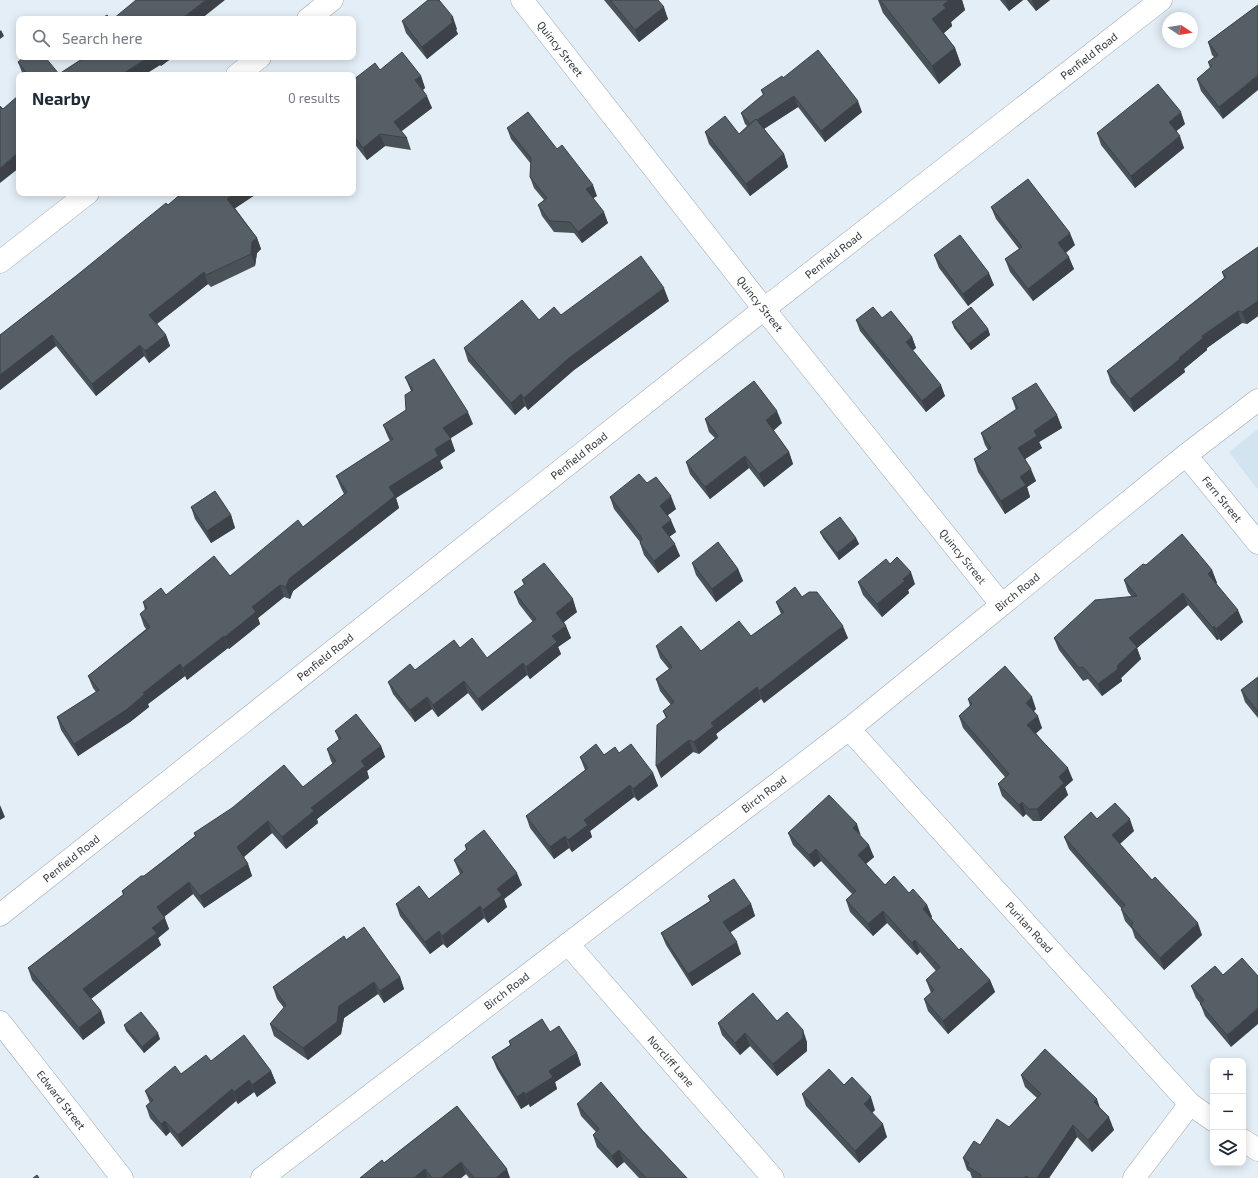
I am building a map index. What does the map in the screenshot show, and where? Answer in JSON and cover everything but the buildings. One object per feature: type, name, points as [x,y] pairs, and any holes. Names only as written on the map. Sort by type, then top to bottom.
[{"type":"street","points":[[312,16],[332,0]]},
{"type":"street","name":"Quincy Street","points":[[522,0],[764,309],[1001,604]]},
{"type":"street","name":"Penfield Road","points":[[0,915],[764,309],[1161,0]]},
{"type":"street","points":[[241,72],[256,60]]},
{"type":"street","points":[[0,262],[84,196]]},
{"type":"street","name":"Birch Road","points":[[262,1178],[849,729],[1186,455],[1258,400]]},
{"type":"street","name":"Fern Street","points":[[1186,455],[1258,543]]},
{"type":"street","name":"Puritan Road","points":[[849,729],[1190,1104],[1210,1118]]},
{"type":"street","name":"Norcliff Lane","points":[[568,944],[774,1178]]},
{"type":"street","name":"Edward Street","points":[[0,1022],[122,1178]]},
{"type":"street","points":[[1134,1178],[1190,1104]]},
{"type":"street","points":[[1246,1142],[1258,1150]]},
{"type":"shaded area","points":[[1258,429],[1258,490],[1229,452]]}]
